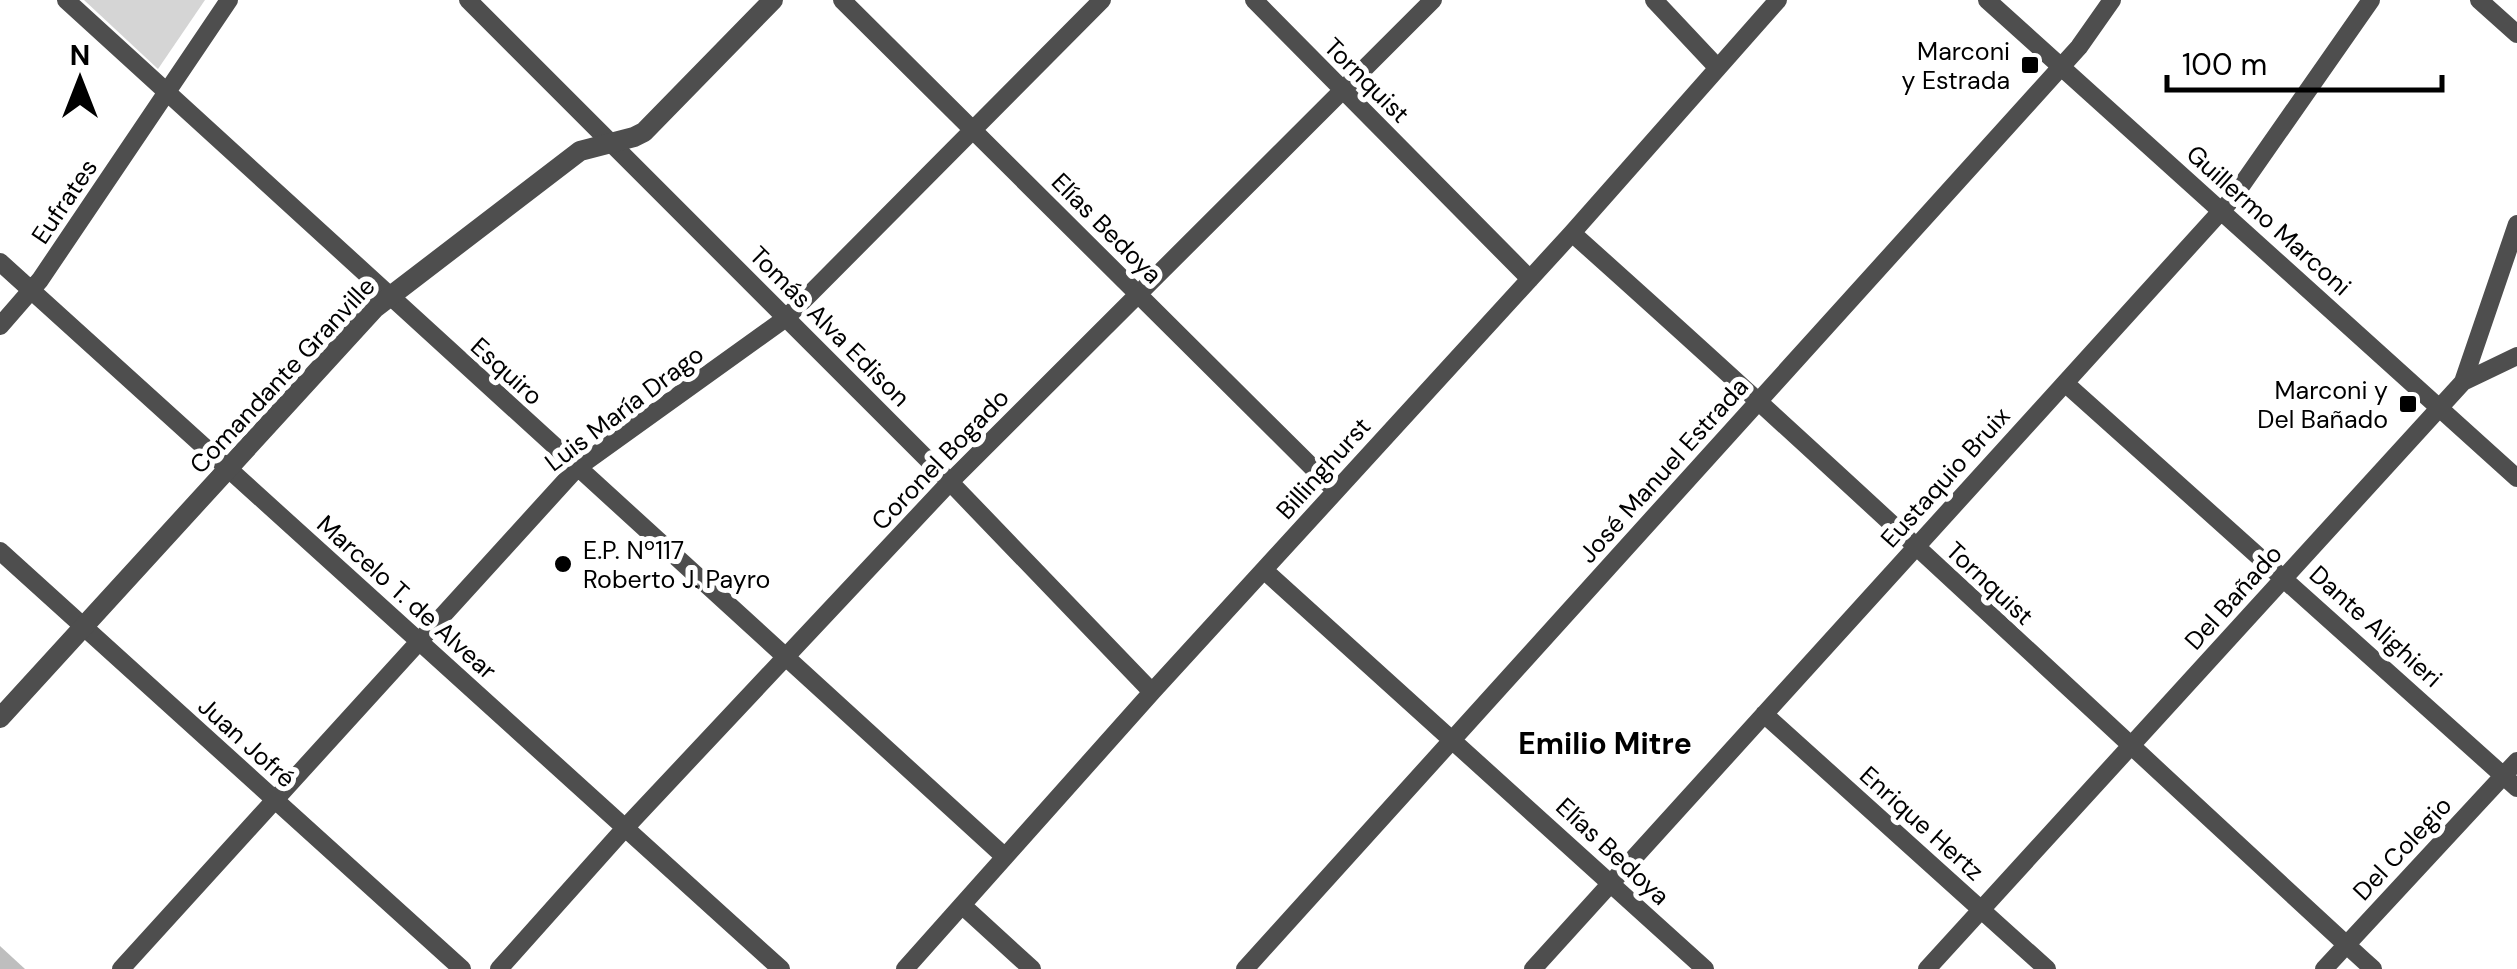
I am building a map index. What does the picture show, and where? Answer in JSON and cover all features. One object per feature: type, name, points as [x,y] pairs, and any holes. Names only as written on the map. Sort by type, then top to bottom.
[{"type":"street","name":"Esquiro","points":[[66,0],[1005,857]]},
{"type":"street","name":"Eufrates","points":[[0,326],[32,290],[230,0]]},
{"type":"street","name":"Comandante Granville","points":[[0,718],[388,296],[580,151],[644,132],[772,0]]},
{"type":"street","name":"Elías Bedoya","points":[[842,0],[1336,490]]},
{"type":"street","name":"Luis María Drago","points":[[121,969],[577,468],[786,318],[1102,0]]},
{"type":"street","name":"Tornquist","points":[[1254,0],[1530,279]]},
{"type":"street","name":"Coronel Bogado","points":[[499,969],[625,828],[950,482],[1433,0]]},
{"type":"street","points":[[1654,0],[1716,66]]},
{"type":"street","name":"Billinghurst","points":[[905,969],[1778,0]]},
{"type":"street","name":"Guillermo Marconi","points":[[1987,0],[2517,478]]},
{"type":"street","name":"José Manuel Estrada","points":[[1246,969],[2060,68],[2112,0]]},
{"type":"street","name":"Eustaquio Bruix","points":[[1533,969],[2221,210],[2370,0]]},
{"type":"street","points":[[2479,0],[2517,34]]},
{"type":"street","name":"Tomás Alva Edison","points":[[476,2],[1152,692]]},
{"type":"street","name":"Del Bañado","points":[[1927,969],[2462,382],[2517,224]]},
{"type":"street","name":"Tornquist","points":[[1572,232],[1760,400],[2130,748],[2373,969]]},
{"type":"street","name":"Marcelo T. de Alvear","points":[[0,262],[781,969]]},
{"type":"street","points":[[2462,382],[2517,356]]},
{"type":"street","name":"Dante Alighieri","points":[[2065,383],[2510,782]]},
{"type":"street","name":"Juan Jofré","points":[[0,551],[462,969]]},
{"type":"street","name":"Elías Bedoya","points":[[1264,571],[1705,969]]},
{"type":"street","name":"Enrique Hertz","points":[[1764,714],[2048,969]]},
{"type":"street","name":"Del Colegio","points":[[2324,969],[2510,782],[2517,760]]},
{"type":"street","points":[[963,906],[1032,969]]},
{"type":"shaded area","points":[[84,0],[205,0],[158,69]]},
{"type":"building","points":[[0,946],[25,969],[0,969]]},
{"type":"place","name":"Marconi y Estrada","points":[[2030,65]]},
{"type":"place","name":"Marconi y Del Bañado","points":[[2408,404]]},
{"type":"place","name":"E.P. Nº117 Roberto J. Payro","points":[[563,564]]},
{"type":"district","name":"Emilio Mitre","points":[[1605,744]]}]
